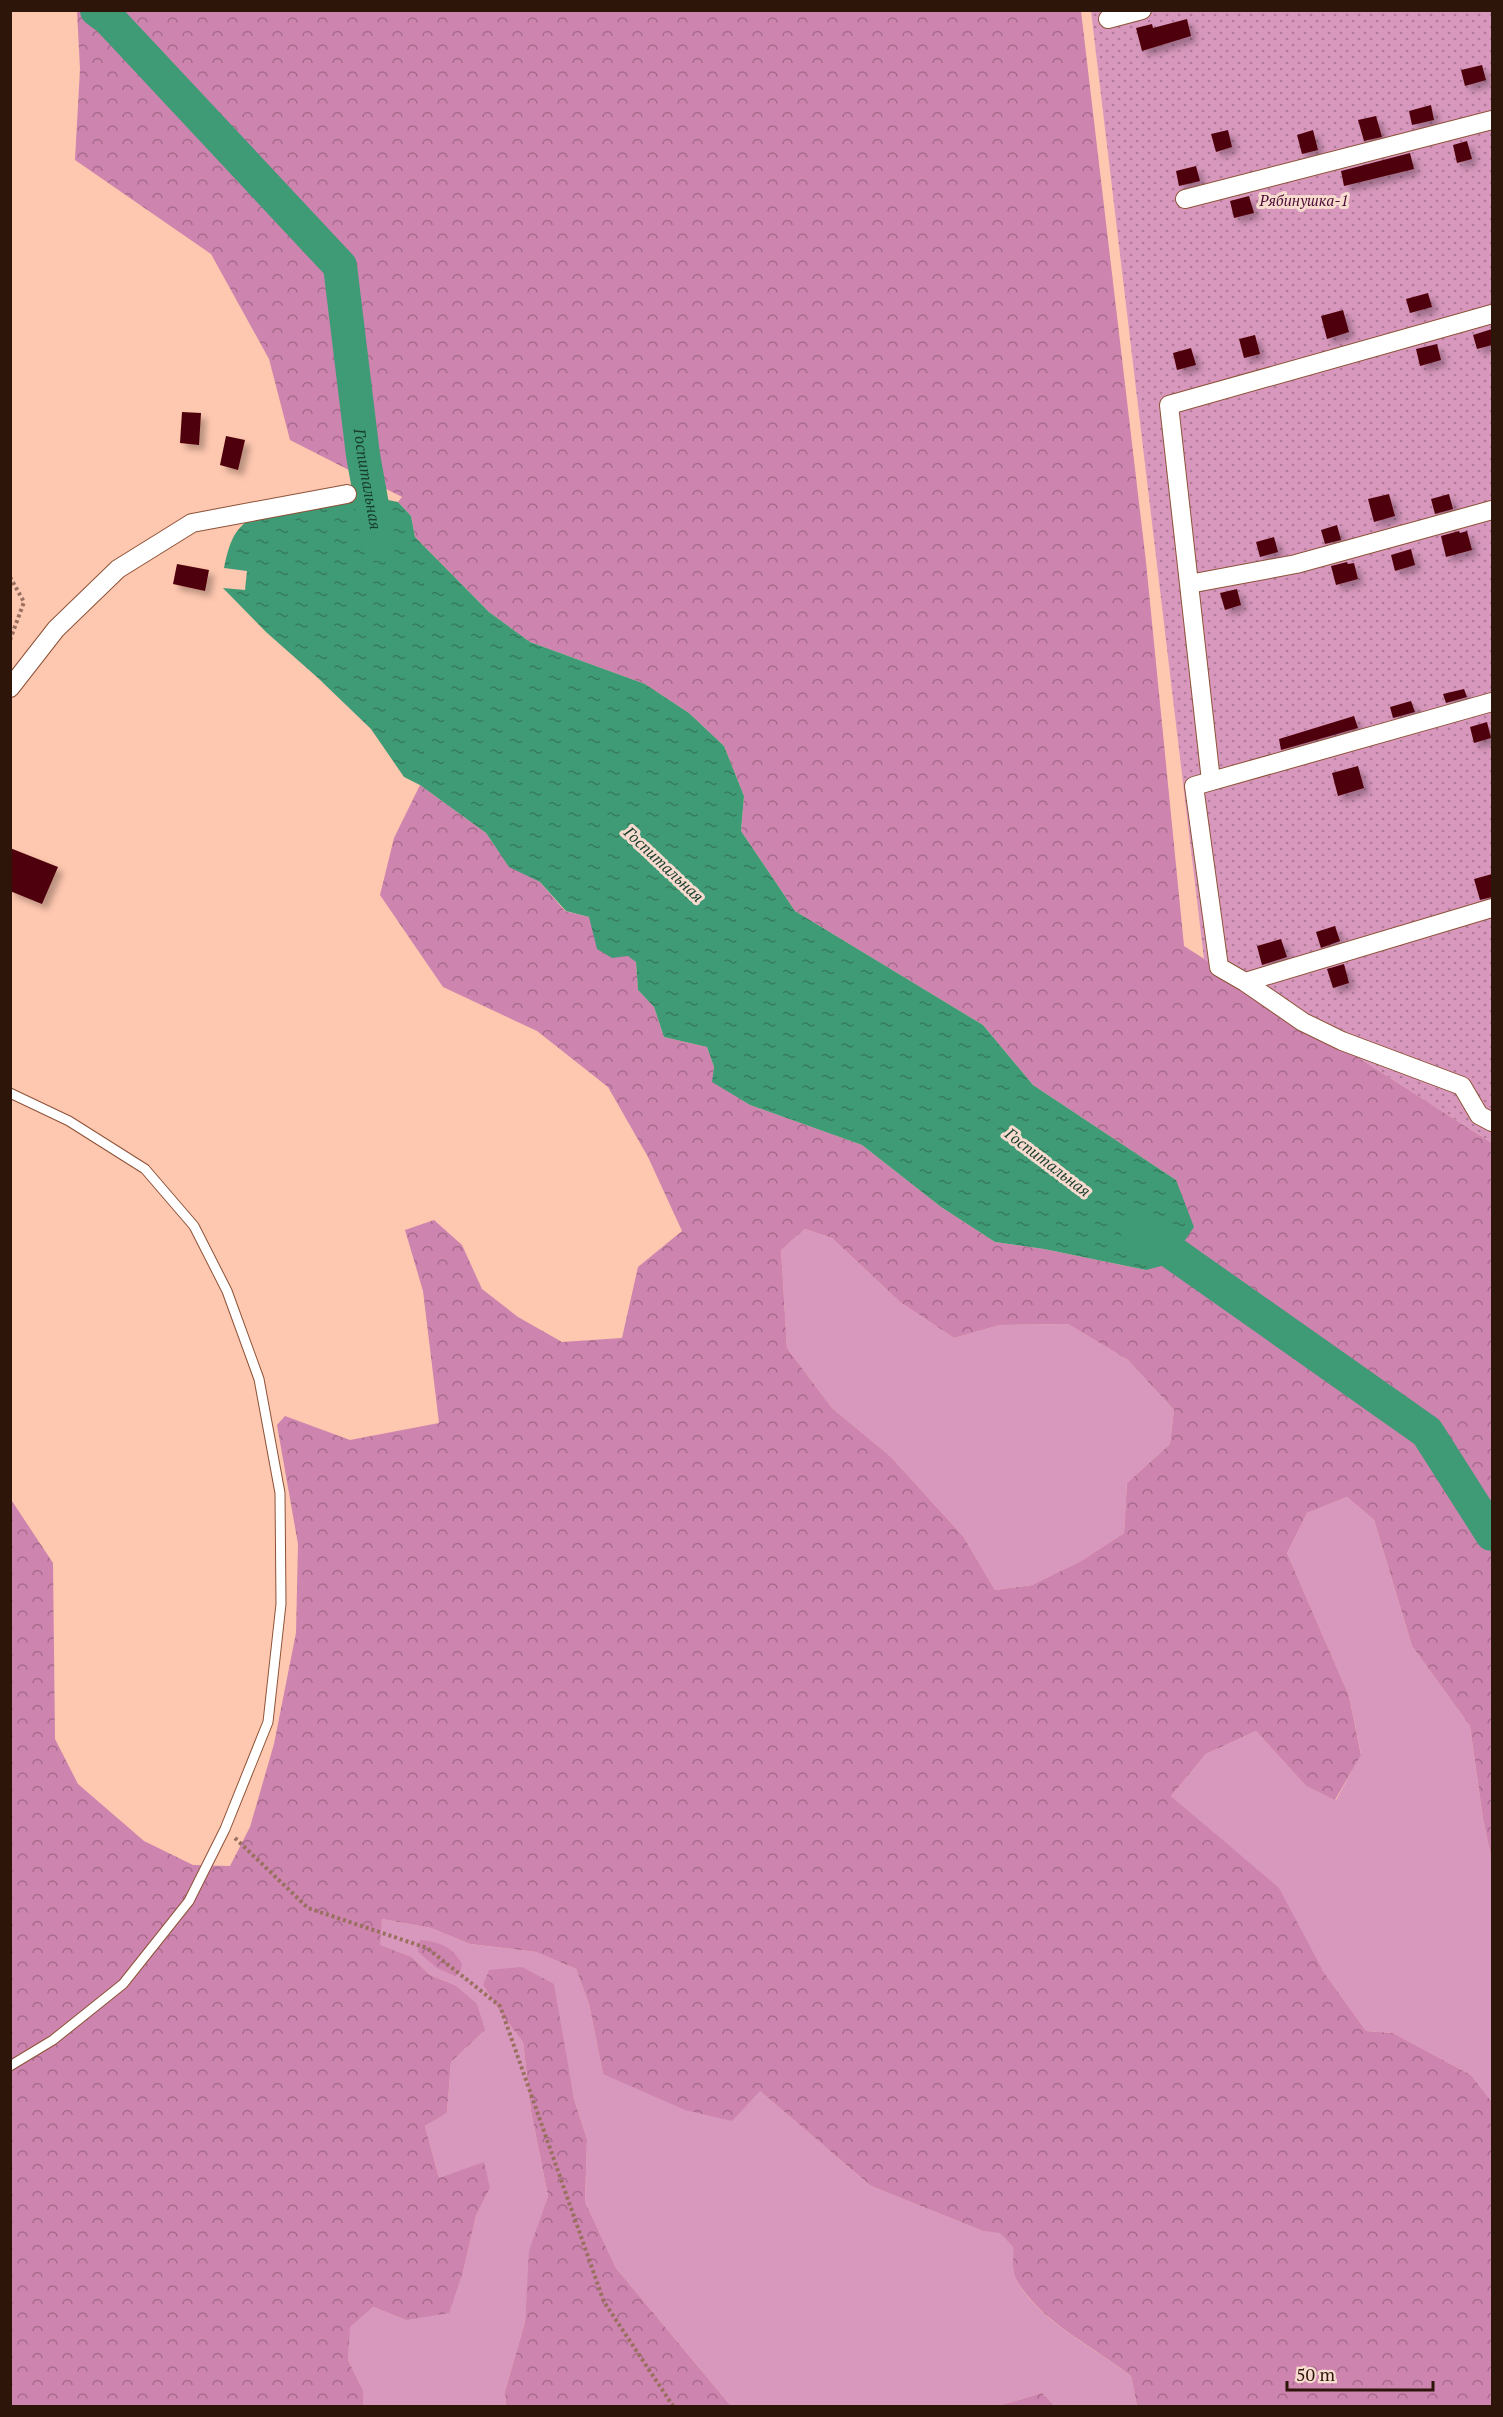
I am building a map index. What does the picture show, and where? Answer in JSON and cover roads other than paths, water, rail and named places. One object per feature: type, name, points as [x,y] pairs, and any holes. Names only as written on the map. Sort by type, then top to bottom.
[{"type":"street","points":[[1108,19],[1142,10]]},
{"type":"street","points":[[1185,199],[1492,120]]},
{"type":"street","points":[[1211,781],[1169,405],[1492,314]]},
{"type":"street","points":[[10,688],[56,629],[118,569],[192,523],[347,494]]},
{"type":"street","points":[[1189,584],[1296,564],[1492,510]]},
{"type":"street","points":[[1488,1116],[1462,1086],[1342,1041],[1303,1022],[1219,967],[1194,786],[1492,702]]},
{"type":"street","points":[[1245,982],[1492,908]]},
{"type":"lane","points":[[10,1093],[69,1121],[145,1169],[194,1226],[227,1291],[259,1379],[280,1493],[281,1604],[268,1722],[225,1829],[189,1901],[123,1984],[53,2040],[10,2066]]},
{"type":"water","points":[[373,497],[398,502],[411,516],[415,537],[489,612],[530,642],[645,684],[689,713],[724,746],[744,796],[741,831],[795,911],[983,1025],[1033,1085],[1176,1180],[1194,1227],[1169,1264],[1146,1270],[1044,1249],[995,1242],[941,1207],[862,1145],[750,1105],[712,1082],[714,1067],[707,1047],[664,1037],[654,1007],[638,990],[636,962],[628,956],[612,958],[597,949],[589,917],[566,911],[540,882],[509,867],[486,833],[420,785],[404,777],[371,729],[266,632],[223,588],[245,590],[247,571],[224,568],[234,537],[246,522]]},
{"type":"waterway","name":"Госпитальная","points":[[97,10],[109,19],[340,266],[363,455],[379,544]]},
{"type":"waterway","name":"Госпитальная","points":[[1136,1227],[1427,1432],[1492,1534]]},
{"type":"park label","name":"Рябинушка-1","points":[[1304,200]]}]
